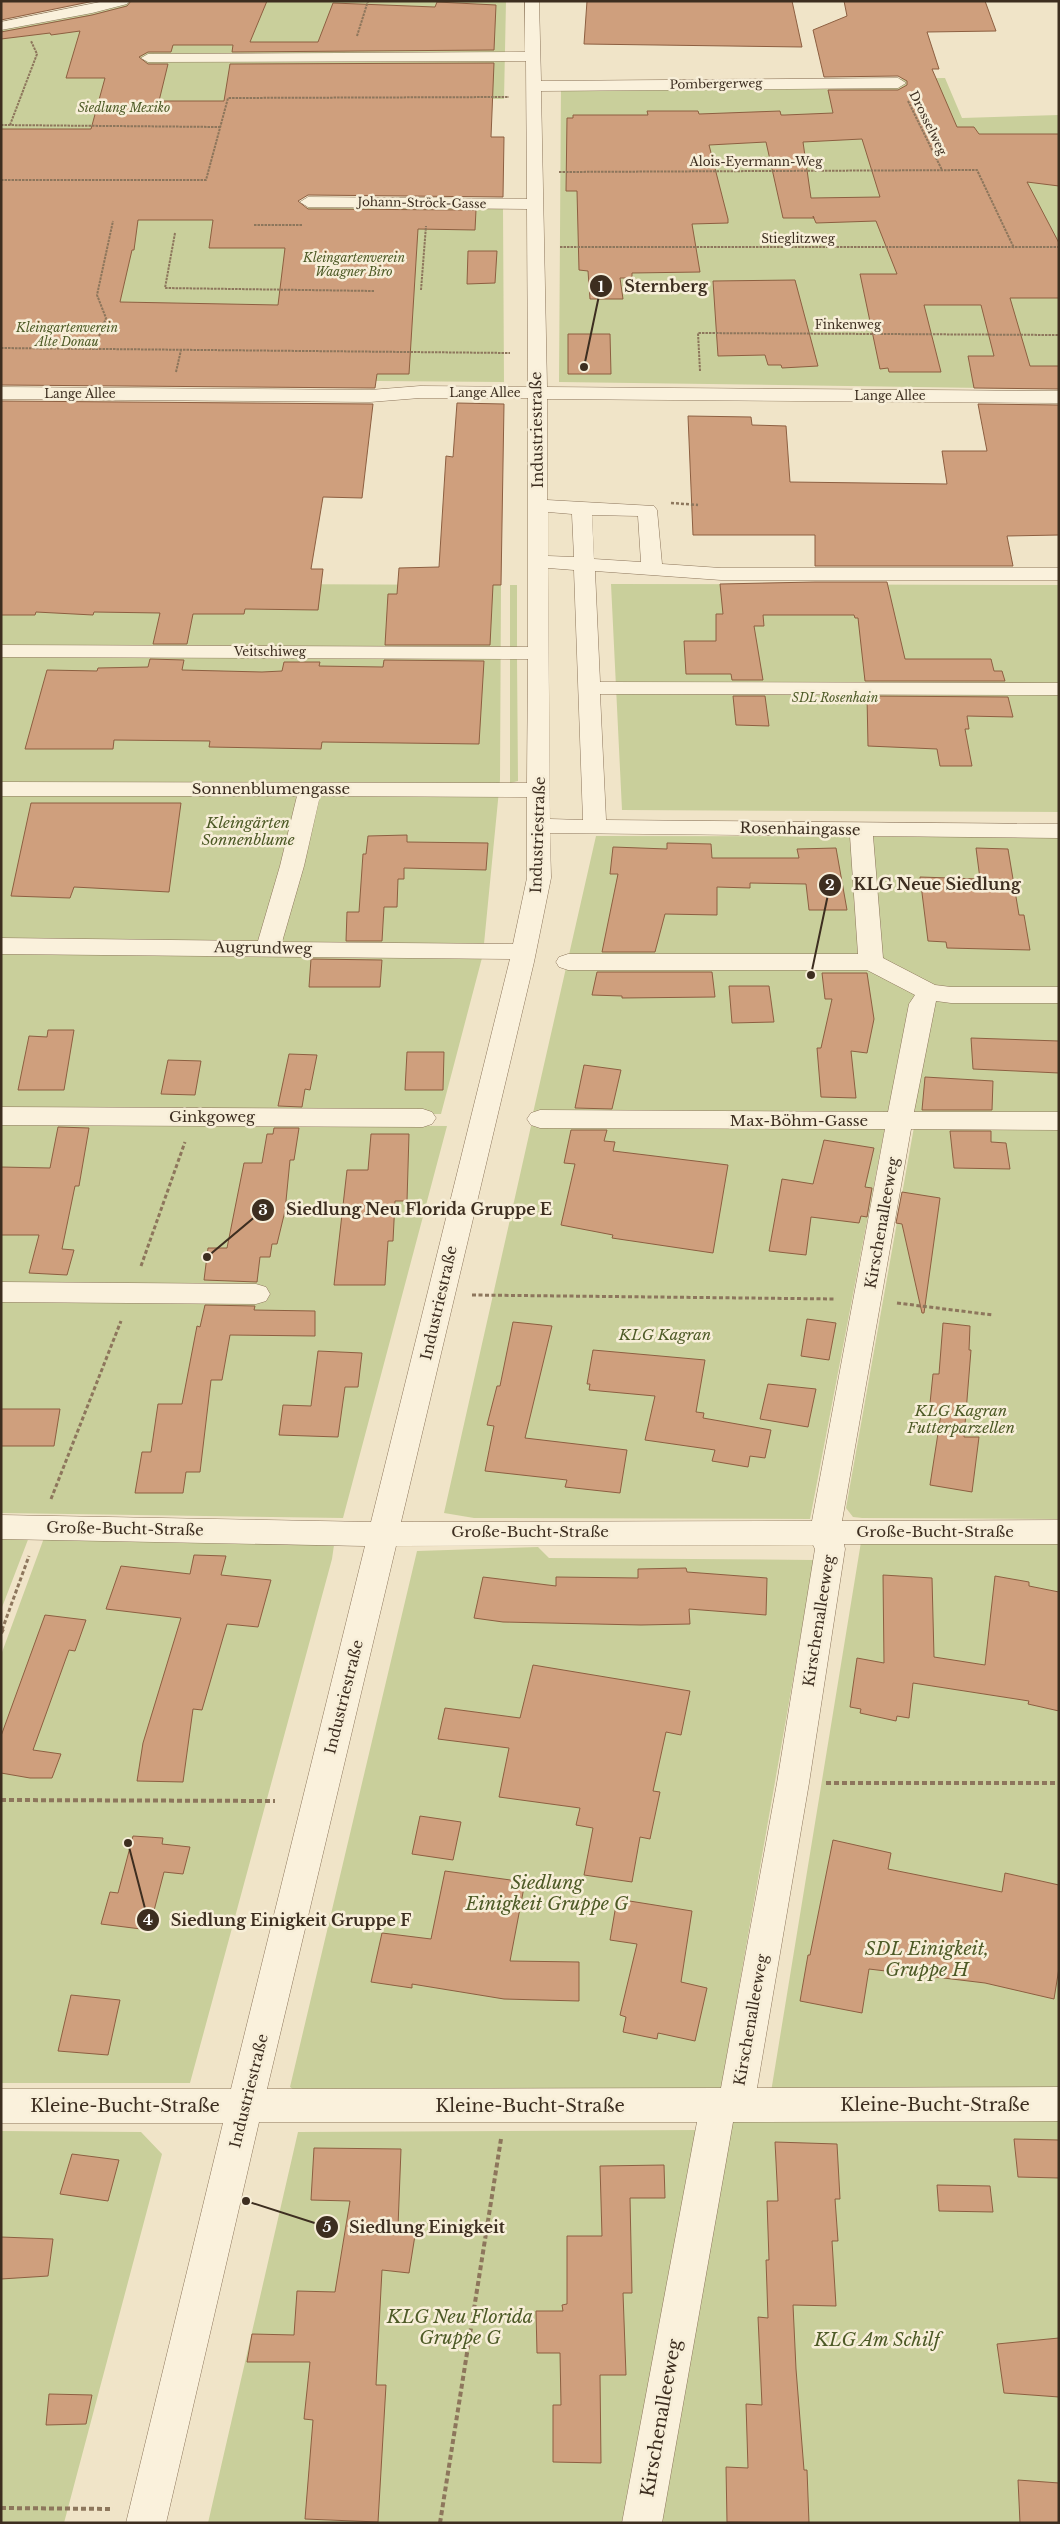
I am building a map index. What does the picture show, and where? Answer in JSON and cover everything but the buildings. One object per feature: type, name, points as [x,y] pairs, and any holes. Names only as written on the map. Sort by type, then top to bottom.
[{"type":"street","points":[[1,26],[122,1]]},
{"type":"street","name":"Industriestraße","points":[[148,2516],[245,2106],[524,952],[539,878],[537,247],[532,1]]},
{"type":"street","points":[[148,58],[532,56]]},
{"type":"street","name":"Pombergerweg","points":[[533,86],[898,83]]},
{"type":"street","name":"Johann-Ströck-Gasse","points":[[308,202],[536,204]]},
{"type":"street","name":"Lange Allee","points":[[1,393],[370,396],[420,392],[1059,397]]},
{"type":"street","points":[[538,505],[647,510],[652,569]]},
{"type":"street","points":[[582,508],[595,826]]},
{"type":"street","points":[[538,561],[721,574],[1059,574]]},
{"type":"street","name":"Veitschiweg","points":[[1,652],[538,653]]},
{"type":"street","points":[[589,688],[1059,689]]},
{"type":"street","name":"Sonnenblumengasse","points":[[1,789],[540,790]]},
{"type":"street","points":[[268,948],[292,866],[310,789]]},
{"type":"street","name":"Rosenhaingasse","points":[[540,826],[1059,831]]},
{"type":"street","points":[[861,830],[871,962]]},
{"type":"street","name":"Augrundweg","points":[[1,946],[524,952]]},
{"type":"street","points":[[568,962],[871,962],[929,992],[951,995],[1059,995]]},
{"type":"street","name":"Kirschenalleeweg","points":[[642,2523],[793,1783],[830,1549],[826,1532],[921,1004],[929,992]]},
{"type":"street","name":"Ginkgoweg","points":[[1,1116],[423,1118]]},
{"type":"street","name":"Max-Böhm-Gasse","points":[[540,1119],[1059,1121]]},
{"type":"street","points":[[1,1292],[256,1294]]},
{"type":"street","name":"Große-Bucht-Straße","points":[[1,1527],[345,1534],[383,1532],[1059,1532]]},
{"type":"street","name":"Kleine-Bucht-Straße","points":[[1,2106],[1059,2104]]},
{"type":"path","points":[[350,58],[368,1]]},
{"type":"path","points":[[10,125],[37,54],[23,22]]},
{"type":"path","name":"Drosselweg","points":[[898,83],[942,170]]},
{"type":"path","points":[[1,180],[206,180],[228,98],[509,98]]},
{"type":"path","points":[[1,125],[220,127]]},
{"type":"path","name":"Alois-Eyermann-Weg","points":[[536,172],[977,170],[1014,248]]},
{"type":"path","points":[[94,349],[106,318],[98,295],[113,221]]},
{"type":"path","points":[[254,225],[312,225]]},
{"type":"path","points":[[417,225],[426,225],[421,290]]},
{"type":"path","points":[[175,233],[165,288],[374,291]]},
{"type":"path","name":"Stieglitzweg","points":[[537,247],[1014,248],[1059,246]]},
{"type":"path","name":"Finkenweg","points":[[700,394],[698,333],[1059,335]]},
{"type":"path","points":[[1,348],[421,351],[432,354],[536,351]]},
{"type":"path","points":[[176,374],[181,350]]},
{"type":"path","points":[[476,1295],[868,1299],[993,1314]]},
{"type":"path","points":[[1,1633],[40,1527]]},
{"type":"path","points":[[793,1783],[1059,1783]]},
{"type":"path","points":[[1,1800],[275,1801]]},
{"type":"path","points":[[440,2523],[506,2106]]},
{"type":"path","points":[[1,2508],[148,2516]]},
{"type":"green space","points":[[135,1],[506,1],[504,99],[232,99],[203,207],[503,209],[504,382],[1,378],[1,29],[98,11]]},
{"type":"green space","points":[[945,78],[962,118],[1059,115],[1059,389],[559,382],[561,84]]},
{"type":"green space","name":"Kleingärten Sonnenblume","points":[[1,583],[501,585],[500,780],[483,954],[441,1114],[1,1112]]},
{"type":"green space","name":"SDL Rosenhain","points":[[611,584],[1059,585],[1059,812],[622,810]]},
{"type":"green space","points":[[510,585],[517,585],[517,649],[510,649]]},
{"type":"green space","points":[[510,658],[517,658],[518,781],[510,783]]},
{"type":"green space","points":[[596,836],[1059,837],[1059,1115],[533,1113]]},
{"type":"green space","points":[[1,1123],[447,1126],[343,1518],[1,1513]]},
{"type":"green space","name":"KLG Kagran","points":[[531,1126],[885,1127],[810,1519],[474,1518],[444,1513]]},
{"type":"green space","name":"KLG Kagran Futterparzellen","points":[[914,1127],[1059,1128],[1059,1519],[862,1518],[853,1517],[846,1508]]},
{"type":"green space","points":[[1,1537],[29,1537],[1,1610]]},
{"type":"green space","points":[[44,1538],[334,1545],[332,1559],[190,2083],[1,2083],[1,1655]]},
{"type":"green space","name":"SDL Einigkeit, Gruppe H","points":[[861,1542],[1059,1543],[1059,2093],[771,2092]]},
{"type":"green space","name":"Siedlung Einigkeit Gruppe G","points":[[538,1547],[549,1558],[814,1560],[721,2089],[305,2098],[290,2087],[417,1551]]},
{"type":"green space","name":"KLG Am Schilf","points":[[731,2118],[1059,2119],[1059,2523],[658,2523]]},
{"type":"green space","name":"KLG Neu Florida Gruppe G","points":[[697,2130],[622,2523],[208,2523],[298,2132]]},
{"type":"green space","points":[[1,2131],[141,2132],[162,2154],[64,2523],[1,2523]]},
{"type":"place","name":"Sternberg","points":[[584,367]]},
{"type":"place","name":"KLG Neue Siedlung","points":[[811,975]]},
{"type":"place","name":"Siedlung Neu Florida Gruppe E","points":[[207,1257]]},
{"type":"place","name":"Siedlung Einigkeit Gruppe F","points":[[128,1843]]},
{"type":"place","name":"Siedlung Einigkeit","points":[[246,2201]]},
{"type":"park label","name":"Siedlung Mexiko","points":[[124,108]]},
{"type":"park label","name":"Kleingartenverein Waagner Biro","points":[[354,265]]},
{"type":"park label","name":"Kleingartenverein Alte Donau","points":[[67,335]]}]
